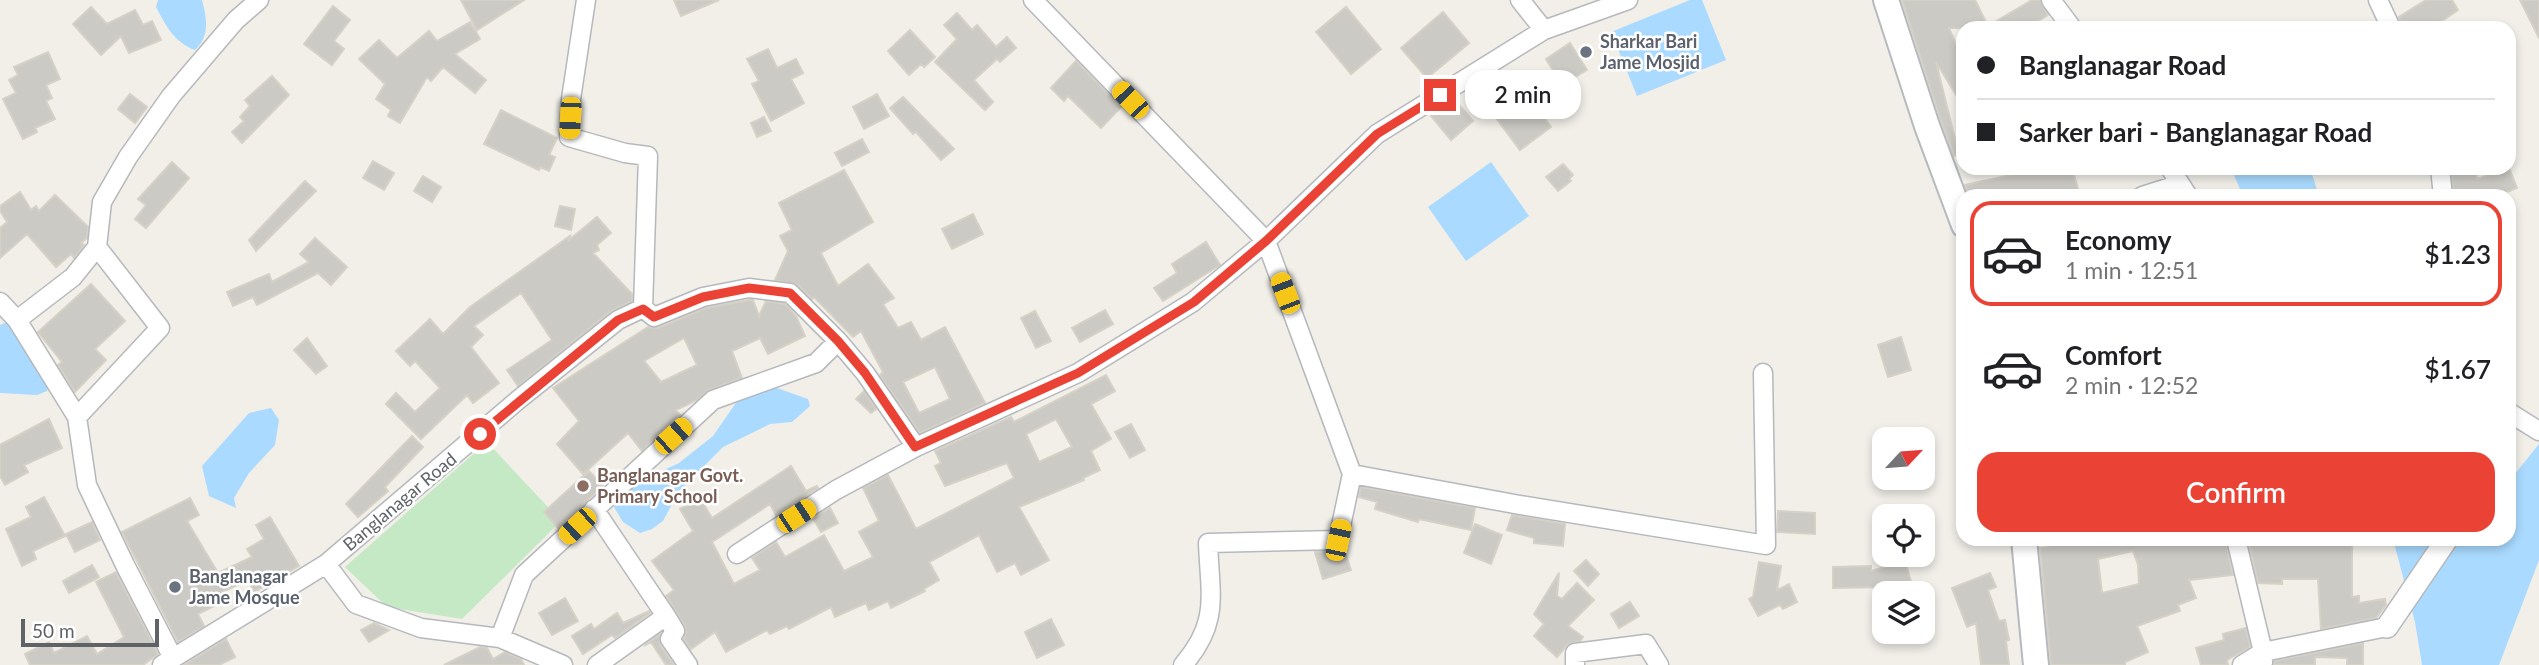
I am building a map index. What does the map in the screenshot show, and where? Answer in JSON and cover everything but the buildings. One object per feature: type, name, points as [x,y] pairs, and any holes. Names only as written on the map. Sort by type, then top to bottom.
[{"type":"main road","points":[[1886,0],[1927,126],[1956,204]]},
{"type":"main road","points":[[2025,546],[2036,665]]},
{"type":"street","points":[[18,320],[73,277],[97,247],[102,202],[128,157],[171,96],[236,20],[259,0]]},
{"type":"street","points":[[586,0],[571,99],[569,137],[625,153],[648,156],[643,309]]},
{"type":"street","points":[[1033,0],[1266,241],[1352,474],[1338,540],[1208,543],[1211,615],[1199,646],[1183,665]]},
{"type":"street","points":[[1520,0],[1544,30]]},
{"type":"street","points":[[737,554],[836,490],[915,447],[1078,373],[1194,302],[1266,241],[1377,134],[1544,30],[1628,0]]},
{"type":"street","points":[[2051,0],[2067,21]]},
{"type":"street","points":[[2378,0],[2388,21]]},
{"type":"street","points":[[77,417],[160,328],[97,247]]},
{"type":"street","name":"Banglanagar Road","points":[[0,302],[18,320],[77,417],[88,485],[168,662],[326,564],[518,400],[618,320],[643,309],[654,317],[703,297],[749,288],[790,293],[838,341],[865,373],[915,447]]},
{"type":"street","points":[[500,638],[524,575],[713,400],[816,363],[838,341]]},
{"type":"street","points":[[1352,474],[1520,505],[1766,545],[1763,373]]},
{"type":"street","points":[[2516,417],[2539,431]]},
{"type":"street","points":[[594,509],[644,579],[675,631],[670,639],[688,665]]},
{"type":"street","points":[[2238,546],[2263,658]]},
{"type":"street","points":[[2242,665],[2387,627],[2442,546]]},
{"type":"street","points":[[326,564],[356,604],[421,628],[500,638],[563,665]]},
{"type":"street","points":[[597,665],[666,616]]},
{"type":"street","points":[[1575,665],[1575,653],[1646,644],[1659,665]]},
{"type":"green space","points":[[487,442],[561,521],[462,619],[387,607],[345,567]]},
{"type":"water","points":[[158,0],[202,0],[206,27],[203,39],[195,50],[181,43],[171,33],[156,7]]},
{"type":"water","points":[[1690,0],[1702,0],[1726,60],[1637,96],[1611,32]]},
{"type":"water","points":[[1491,162],[1529,216],[1466,261],[1428,207]]},
{"type":"water","points":[[2234,175],[2312,175],[2317,189],[2240,189]]},
{"type":"water","points":[[11,320],[49,383],[47,391],[37,395],[0,393],[0,325]]},
{"type":"water","points":[[774,387],[808,399],[810,406],[792,422],[770,424],[723,447],[679,491],[663,521],[652,529],[640,533],[623,522],[614,507],[616,500],[638,482],[679,463],[713,436],[740,397]]},
{"type":"water","points":[[271,408],[279,420],[275,445],[249,473],[234,498],[236,508],[209,496],[202,466],[249,413]]},
{"type":"water","points":[[2539,444],[2539,560],[2499,665],[2422,665],[2415,622],[2395,546],[2516,546],[2516,473]]},
{"type":"place","name":"Sharkar Bari Jame Mosjid","points":[[1586,52]]},
{"type":"place","name":"Banglanagar Govt. Primary School","points":[[583,486]]},
{"type":"place","name":"Banglanagar Jame Mosque","points":[[175,587]]},
{"type":"route","points":[[480,434],[618,320],[643,309],[654,317],[703,297],[749,288],[790,293],[838,341],[865,373],[915,447],[1078,373],[1194,302],[1266,241],[1377,134],[1440,95]]}]
